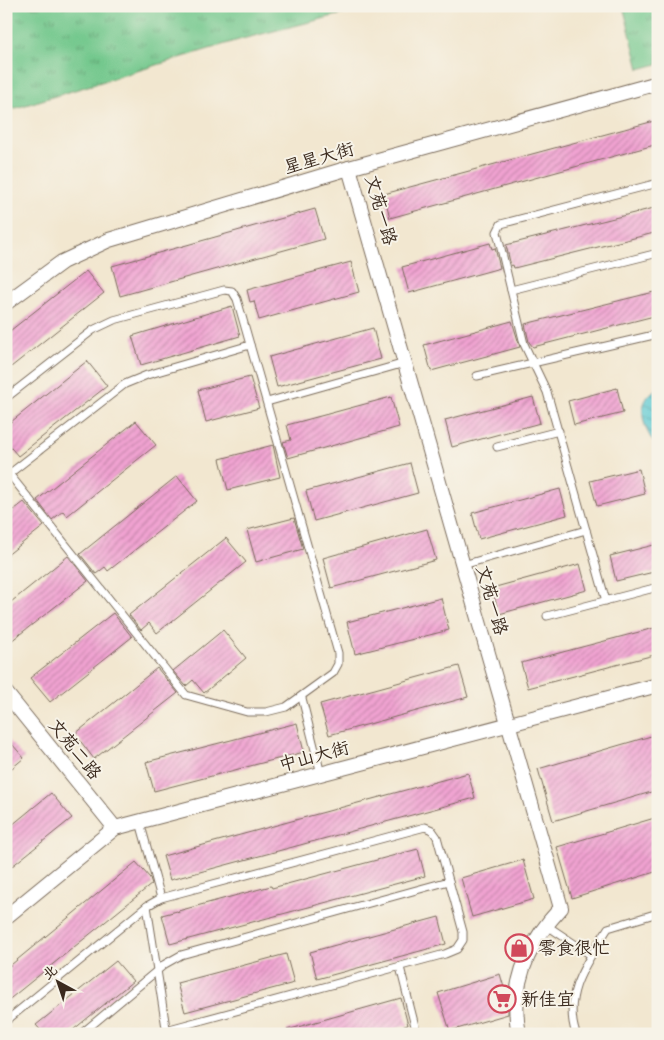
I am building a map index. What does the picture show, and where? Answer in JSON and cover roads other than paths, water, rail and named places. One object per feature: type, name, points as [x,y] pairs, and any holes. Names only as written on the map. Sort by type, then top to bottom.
[{"type":"street","name":"星星大街","points":[[6,303],[62,262],[109,240],[350,168],[658,83]]},
{"type":"street","name":"文苑一路","points":[[350,168],[561,908],[533,943],[520,979],[516,1005],[519,1034]]},
{"type":"street","name":"中山大街","points":[[6,918],[115,828],[658,685]]},
{"type":"street","name":"文苑二路","points":[[6,693],[115,828]]},
{"type":"lane","points":[[606,600],[548,392],[524,344],[497,232],[501,224],[658,183]]},
{"type":"lane","points":[[511,290],[658,253]]},
{"type":"lane","points":[[6,398],[93,330],[114,320],[224,290],[232,291],[237,298],[338,653],[338,664],[333,673],[302,698],[286,707],[266,712],[247,712],[186,695],[8,472],[125,384],[147,375],[250,345]]},
{"type":"lane","points":[[478,376],[658,334]]},
{"type":"lane","points":[[267,402],[405,363]]},
{"type":"lane","points":[[496,447],[558,431]]},
{"type":"lane","points":[[463,565],[586,530]]},
{"type":"lane","points":[[547,616],[658,587]]},
{"type":"lane","points":[[302,698],[321,774]]},
{"type":"lane","points":[[140,822],[161,898]]},
{"type":"lane","points":[[6,1021],[147,906],[161,898],[425,827],[432,830],[437,837],[463,940],[457,949],[451,952],[167,1032],[147,906]]},
{"type":"lane","points":[[81,1034],[157,972],[181,955],[200,948],[449,881]]},
{"type":"lane","points":[[576,1034],[572,1017],[573,992],[577,980],[608,928],[658,914]]},
{"type":"lane","points":[[546,925],[591,955]]},
{"type":"lane","points":[[400,967],[417,1034]]},
{"type":"water","points":[[658,388],[658,448],[645,425],[643,408],[650,394]]},
{"type":"place","name":"零食很忙","points":[[519,948]]},
{"type":"place","name":"新佳宜","points":[[502,999]]}]
